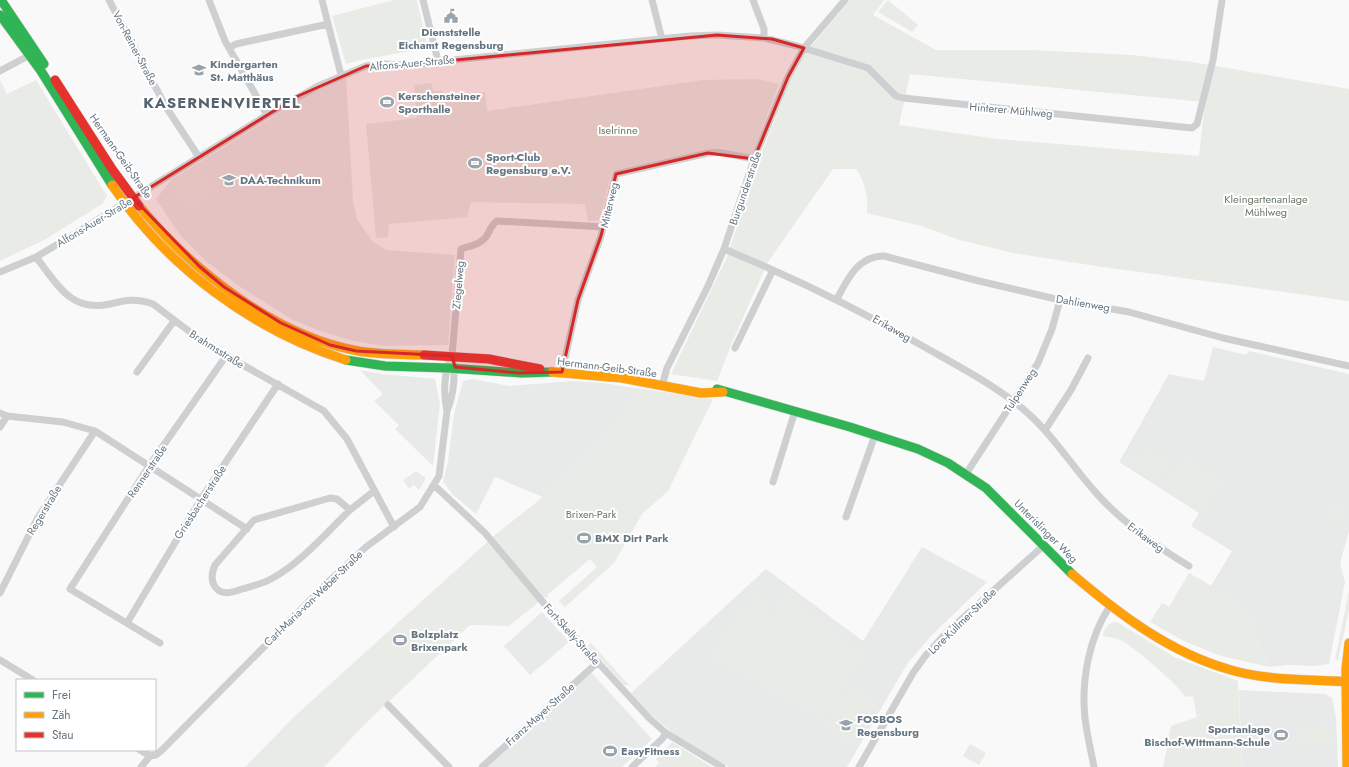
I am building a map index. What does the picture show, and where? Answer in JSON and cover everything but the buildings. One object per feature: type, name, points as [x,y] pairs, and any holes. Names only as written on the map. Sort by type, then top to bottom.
[{"type":"street","name":"Hermann-Geib-Straße","points":[[1,0],[129,201],[199,266],[224,287],[281,323],[324,342],[356,351],[384,354],[452,356],[517,363],[548,372]]},
{"type":"street","name":"Von-Reiner-Straße","points":[[109,0],[166,107],[199,157]]},
{"type":"street","points":[[208,0],[229,48],[267,115]]},
{"type":"street","points":[[322,0],[341,75]]},
{"type":"street","points":[[423,0],[438,61]]},
{"type":"street","points":[[652,0],[662,39]]},
{"type":"street","points":[[753,0],[764,28],[764,38]]},
{"type":"street","name":"Burgunderstraße","points":[[662,386],[667,368],[708,286],[724,250],[754,160],[788,77],[804,48],[845,0]]},
{"type":"street","name":"Hinterer Mühlweg","points":[[804,48],[868,68],[873,71],[896,96],[943,104],[1192,128],[1197,124],[1214,60],[1222,0]]},
{"type":"street","name":"Hermann-Geib-Straße","points":[[0,14],[30,55],[129,201],[168,250],[195,275],[248,314],[279,333],[326,354],[355,362],[377,365],[450,367],[518,374],[562,372],[662,386]]},
{"type":"street","points":[[229,48],[236,44],[328,24]]},
{"type":"street","name":"Alfons-Auer-Straße","points":[[0,272],[36,257],[298,96],[341,75],[366,66],[385,64],[404,65],[662,39],[717,35],[764,38],[804,48]]},
{"type":"street","points":[[0,71],[30,55]]},
{"type":"street","name":"Mitterweg","points":[[562,372],[581,290],[604,227],[616,174],[708,153],[718,152],[754,160]]},
{"type":"street","name":"Ziegelweg","points":[[452,356],[460,250],[479,243],[485,237],[492,224],[497,222],[604,227]]},
{"type":"street","name":"Erikaweg","points":[[724,250],[837,299],[942,356],[1013,401],[1045,430],[1097,494],[1117,514],[1142,536],[1188,566]]},
{"type":"street","name":"Dahlienweg","points":[[837,299],[852,271],[859,264],[877,256],[884,256],[979,281],[1060,300],[1123,311],[1222,338],[1349,366]]},
{"type":"street","name":"Brahmsstraße","points":[[36,257],[60,288],[70,298],[91,306],[128,300],[144,301],[153,304],[174,321],[226,356],[315,405],[330,418],[347,439],[394,527]]},
{"type":"street","points":[[735,348],[773,270]]},
{"type":"street","name":"Tulpenweg","points":[[966,474],[1043,353],[1052,329],[1060,300]]},
{"type":"street","points":[[137,372],[174,321]]},
{"type":"street","name":"Rennerstraße","points":[[127,623],[70,589],[149,466],[226,356]]},
{"type":"street","points":[[450,367],[452,356]]},
{"type":"street","points":[[1045,430],[1072,390],[1088,358]]},
{"type":"street","name":"Carl-Maria-von-Weber-Straße","points":[[141,767],[150,756],[156,755],[163,749],[328,582],[366,547],[420,506],[434,485],[442,462],[447,411],[445,402],[450,367]]},
{"type":"street","name":"Unterislinger Weg","points":[[662,386],[675,383],[716,388],[723,392],[796,410],[926,452],[966,474],[997,498],[1042,547],[1110,606],[1148,632],[1176,648],[1220,666],[1264,676],[1347,682]]},
{"type":"street","name":"Griesbacherstraße","points":[[127,623],[201,499],[278,384]]},
{"type":"street","points":[[773,482],[796,410]]},
{"type":"street","points":[[0,427],[3,414],[63,422],[95,431],[247,529]]},
{"type":"street","name":"Regerstraße","points":[[0,593],[37,519],[95,431]]},
{"type":"street","points":[[846,517],[875,435]]},
{"type":"street","name":"Fort-Skelly-Straße","points":[[434,485],[485,533],[547,607],[649,718],[666,733],[722,767]]},
{"type":"street","points":[[350,510],[337,499],[330,498],[254,520],[215,565],[212,579],[214,586],[219,591],[226,593],[235,592],[272,578],[296,560],[350,510],[374,491]]},
{"type":"street","name":"Lore-Kullmer-Straße","points":[[859,767],[913,673],[926,655],[946,633],[1042,547]]},
{"type":"street","points":[[1094,767],[1085,720],[1084,690],[1091,649],[1103,618],[1110,606]]},
{"type":"street","points":[[127,623],[160,643]]},
{"type":"street","points":[[1347,767],[1347,682],[1349,643]]},
{"type":"street","points":[[0,660],[31,679]]},
{"type":"street","name":"Franz-Mayer-Straße","points":[[482,767],[598,662]]},
{"type":"street","points":[[388,705],[449,767]]},
{"type":"street","points":[[632,767],[662,740],[666,733]]},
{"type":"street","points":[[142,751],[150,756]]},
{"type":"highlighted area","points":[[717,35],[772,39],[804,48],[788,77],[754,159],[708,153],[616,174],[601,236],[578,300],[562,372],[518,373],[455,367],[452,356],[356,351],[330,345],[281,323],[224,287],[199,266],[133,198],[298,96],[366,66],[404,65]]},
{"type":"shaded area","points":[[346,76],[353,202],[357,219],[372,241],[386,250],[455,255],[448,345],[384,346],[354,341],[320,331],[293,320],[239,286],[207,262],[180,235],[156,199],[171,180],[324,85]]},
{"type":"shaded area","points":[[1213,347],[1246,355],[1249,351],[1349,374],[1349,531],[1340,563],[1345,582],[1329,664],[1314,666],[1288,665],[1269,667],[1246,613],[1236,600],[1211,586],[1232,551],[1191,526],[1199,513],[1119,462],[1169,374],[1204,381]]},
{"type":"shaded area","points":[[360,370],[382,374],[435,379],[440,404],[433,466],[395,429],[399,425],[374,401],[383,394]]},
{"type":"shaded area","points":[[473,379],[509,386],[571,381],[603,383],[642,389],[596,448],[543,497],[495,477],[476,514],[452,494],[443,481],[448,462],[454,414],[463,381]]},
{"type":"shaded area","points":[[922,547],[987,582],[932,635],[907,664],[847,767],[729,767],[677,736],[649,713],[631,693],[766,569],[863,641]]},
{"type":"shaded area","points":[[542,612],[569,642],[530,675],[504,646]]},
{"type":"shaded area","points":[[590,671],[652,739],[622,767],[485,767]]},
{"type":"shaded area","points":[[1239,690],[1325,694],[1332,698],[1336,717],[1338,767],[1242,767]]},
{"type":"green space","points":[[394,0],[417,0],[428,48],[346,64],[332,16]]},
{"type":"green space","name":"Kleingartenanlage Mühlweg","points":[[850,0],[884,0],[873,15],[936,50],[1032,50],[1132,55],[1192,62],[1349,89],[1349,301],[1013,253],[960,240],[921,226],[867,213],[866,190],[856,169],[833,169],[768,262],[733,340],[717,381],[671,374],[726,259],[760,158],[791,78],[804,55]],"holes":[[[910,74],[1205,102],[1199,156],[997,139],[899,125]]]},
{"type":"green space","points":[[888,0],[918,25],[912,32],[878,12]]},
{"type":"green space","name":"Iselrinne","points":[[757,79],[779,84],[752,155],[719,148],[709,149],[612,171],[600,220],[588,221],[585,204],[471,202],[467,217],[389,224],[388,237],[376,238],[366,124],[417,118],[414,85],[432,83],[433,91],[443,91],[444,95],[485,92],[487,111],[703,80]]},
{"type":"green space","points":[[0,80],[7,94],[36,80],[107,196],[102,204],[46,239],[0,261]]},
{"type":"green space","points":[[198,167],[214,193],[187,209],[171,183]]},
{"type":"green space","name":"Brixen-Park","points":[[642,389],[713,399],[668,491],[642,514],[614,563],[565,607],[559,601],[597,567],[590,559],[547,595],[549,597],[545,597],[509,626],[470,625],[365,724],[324,767],[245,767],[296,715],[495,535],[543,497],[596,448]]},
{"type":"green space","points":[[1148,448],[1168,461],[1160,475],[1139,462]]},
{"type":"green space","points":[[1128,457],[1169,482],[1184,458],[1222,481],[1203,511],[1125,462]]},
{"type":"green space","points":[[416,471],[426,478],[419,490],[414,485],[409,489],[403,480]]},
{"type":"green space","points":[[1336,501],[1346,508],[1337,523],[1326,517]]},
{"type":"green space","points":[[1189,573],[1236,600],[1246,613],[1269,667],[1218,655],[1184,641],[1150,622],[1162,603],[1169,607]]},
{"type":"green space","points":[[1349,591],[1349,610],[1338,660],[1335,659]]},
{"type":"green space","points":[[757,593],[770,601],[759,620],[746,612]]},
{"type":"green space","points":[[786,593],[869,660],[860,658],[828,713],[745,666]]},
{"type":"green space","points":[[739,611],[759,622],[764,613],[769,616],[742,664],[717,650],[723,640],[718,636],[722,630],[727,632]]},
{"type":"green space","points":[[1117,622],[1174,657],[1238,681],[1242,767],[1163,767],[1171,726],[1197,717],[1193,696],[1185,697],[1175,684],[1124,642],[1103,636],[1104,630],[1107,626]]},
{"type":"green space","points":[[591,643],[629,685],[624,685],[588,645]]},
{"type":"green space","points":[[716,652],[827,716],[825,721],[713,657]]},
{"type":"green space","points":[[850,686],[877,701],[852,745],[825,729]]},
{"type":"green space","points":[[1330,725],[1331,744],[1300,746],[1299,726]]},
{"type":"green space","points":[[672,742],[712,767],[655,767],[659,763],[656,759]]},
{"type":"green space","points":[[970,744],[986,753],[979,765],[963,756]]},
{"type":"traffic: fast","points":[[1,0],[44,64]]},
{"type":"traffic: fast","points":[[0,15],[41,71],[112,185]]},
{"type":"traffic: fast","points":[[346,360],[385,366],[448,368],[522,373],[552,372]]},
{"type":"traffic: fast","points":[[717,389],[850,427],[918,449],[948,463],[986,488],[1072,574]]},
{"type":"traffic: slow","points":[[112,185],[134,215],[158,242],[185,268],[214,292],[245,313],[278,332],[311,347],[346,360]]},
{"type":"traffic: slow","points":[[139,206],[160,230],[209,276],[237,297],[296,331],[327,343],[358,351],[383,354],[424,355]]},
{"type":"traffic: slow","points":[[552,372],[622,378],[701,393],[723,392]]},
{"type":"traffic: slow","points":[[1072,574],[1146,631],[1166,643],[1209,663],[1245,674],[1274,678],[1349,682]]},
{"type":"traffic: slow","points":[[1347,767],[1346,669],[1349,643]]},
{"type":"traffic: jam","points":[[55,80],[112,169],[139,206]]},
{"type":"traffic: jam","points":[[424,355],[489,359],[540,369]]},
{"type":"place","name":"Dienststelle Eichamt Regensburg","points":[[451,16]]},
{"type":"place","name":"Kindergarten St. Matthäus","points":[[199,70]]},
{"type":"place","name":"Kerschensteiner Sporthalle","points":[[387,102]]},
{"type":"place","name":"Sport-Club Regensburg e.V.","points":[[475,163]]},
{"type":"place","name":"DAA-Technikum","points":[[229,180]]},
{"type":"place","name":"BMX Dirt Park","points":[[584,538]]},
{"type":"place","name":"Bolzplatz Brixenpark","points":[[400,640]]},
{"type":"place","name":"FOSBOS Regensburg","points":[[846,725]]},
{"type":"place","name":"Sportanlage Bischof-Wittmann-Schule","points":[[1281,735]]},
{"type":"place","name":"EasyFitness","points":[[610,751]]},
{"type":"district","name":"KASERNENVIERTEL","points":[[222,103]]}]
